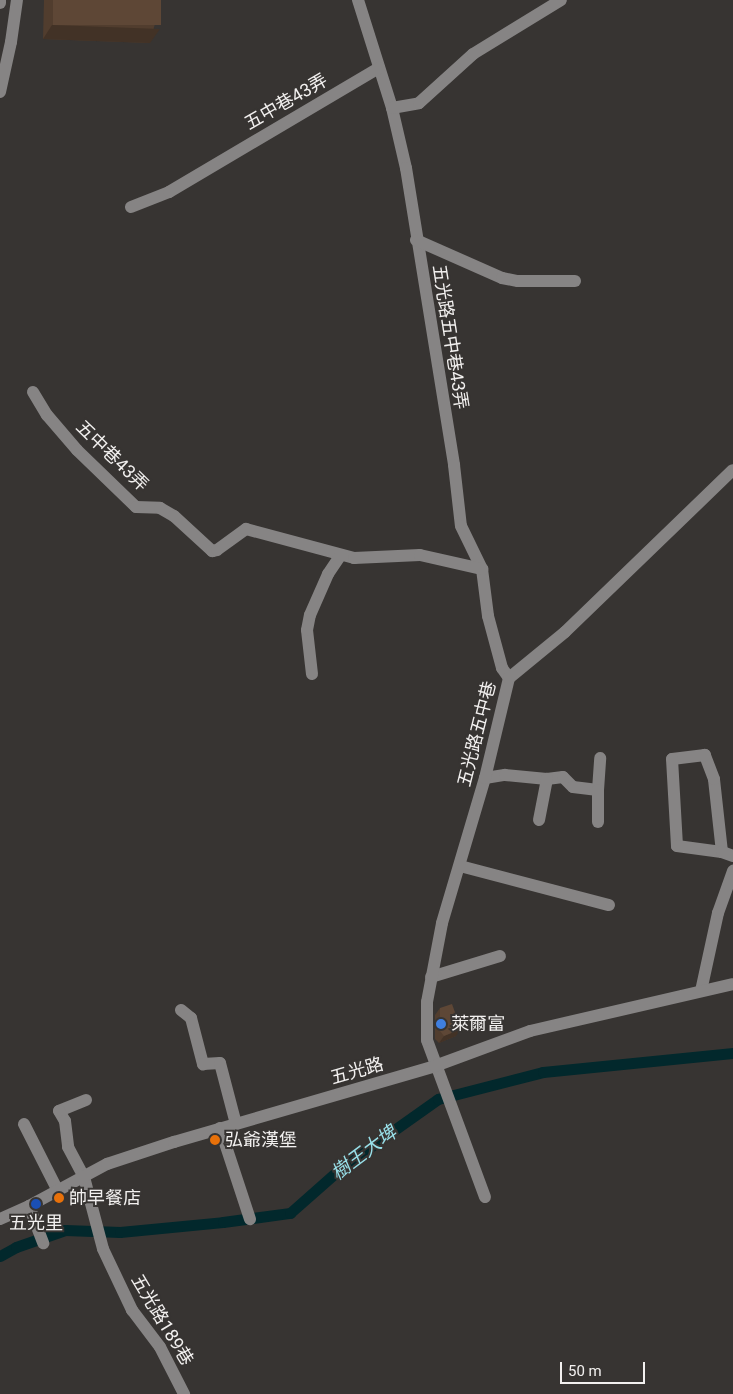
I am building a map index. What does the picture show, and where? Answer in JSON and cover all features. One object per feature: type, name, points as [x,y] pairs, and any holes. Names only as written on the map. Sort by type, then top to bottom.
[{"type":"street","points":[[0,92],[11,42],[17,0]]},
{"type":"street","name":"五光路五中巷43弄","points":[[358,0],[392,108],[406,168],[416,240],[454,465],[461,526],[482,568],[488,616],[502,668],[509,678]]},
{"type":"street","points":[[392,108],[419,102],[473,54],[562,0]]},
{"type":"street","name":"五中巷43弄","points":[[131,207],[169,192],[379,68]]},
{"type":"street","points":[[416,240],[502,278],[518,281],[575,281]]},
{"type":"street","name":"五中巷43弄","points":[[33,392],[47,415],[77,450],[136,507],[160,508],[174,516],[212,551],[217,550],[246,529],[354,558],[420,555],[482,568]]},
{"type":"street","name":"五光路五中巷","points":[[486,1197],[435,1066],[427,1040],[427,1002],[430,977],[442,923],[485,778],[509,678],[565,632],[733,470]]},
{"type":"street","points":[[312,674],[307,630],[310,615],[328,574],[341,555]]},
{"type":"street","points":[[705,755],[714,778],[727,854],[677,846],[672,759],[705,755]]},
{"type":"street","points":[[598,822],[600,758]]},
{"type":"street","points":[[485,778],[505,775],[547,779],[563,777],[573,787],[598,790]]},
{"type":"street","points":[[539,820],[547,779]]},
{"type":"street","points":[[460,866],[609,905]]},
{"type":"street","points":[[701,991],[718,913],[733,871]]},
{"type":"street","points":[[430,977],[500,956]]},
{"type":"street","name":"五光路","points":[[0,1219],[29,1206],[107,1164],[220,1128],[435,1066],[530,1031],[733,984]]},
{"type":"street","points":[[181,1010],[191,1018],[203,1064],[220,1063],[236,1124]]},
{"type":"street","name":"五光路189巷","points":[[86,1100],[59,1112],[66,1121],[68,1147],[84,1177],[103,1248],[132,1310],[160,1347],[184,1394]]},
{"type":"street","points":[[24,1124],[58,1191]]},
{"type":"street","points":[[220,1128],[250,1219]]},
{"type":"street","points":[[29,1206],[43,1243]]},
{"type":"building","points":[[53,0],[161,0],[161,25],[53,25]]},
{"type":"building","points":[[452,1004],[461,1029],[444,1036],[440,1031],[440,1008]]},
{"type":"waterway","name":"樹王大埤","points":[[0,1256],[16,1247],[65,1230],[120,1232],[223,1222],[290,1213],[342,1167],[438,1099],[543,1072],[733,1053]]},
{"type":"place","name":"萊爾富","points":[[441,1024]]},
{"type":"place","name":"弘爺漢堡","points":[[215,1140]]},
{"type":"place","name":"帥早餐店","points":[[59,1198]]},
{"type":"place","name":"五光里","points":[[36,1204]]}]
